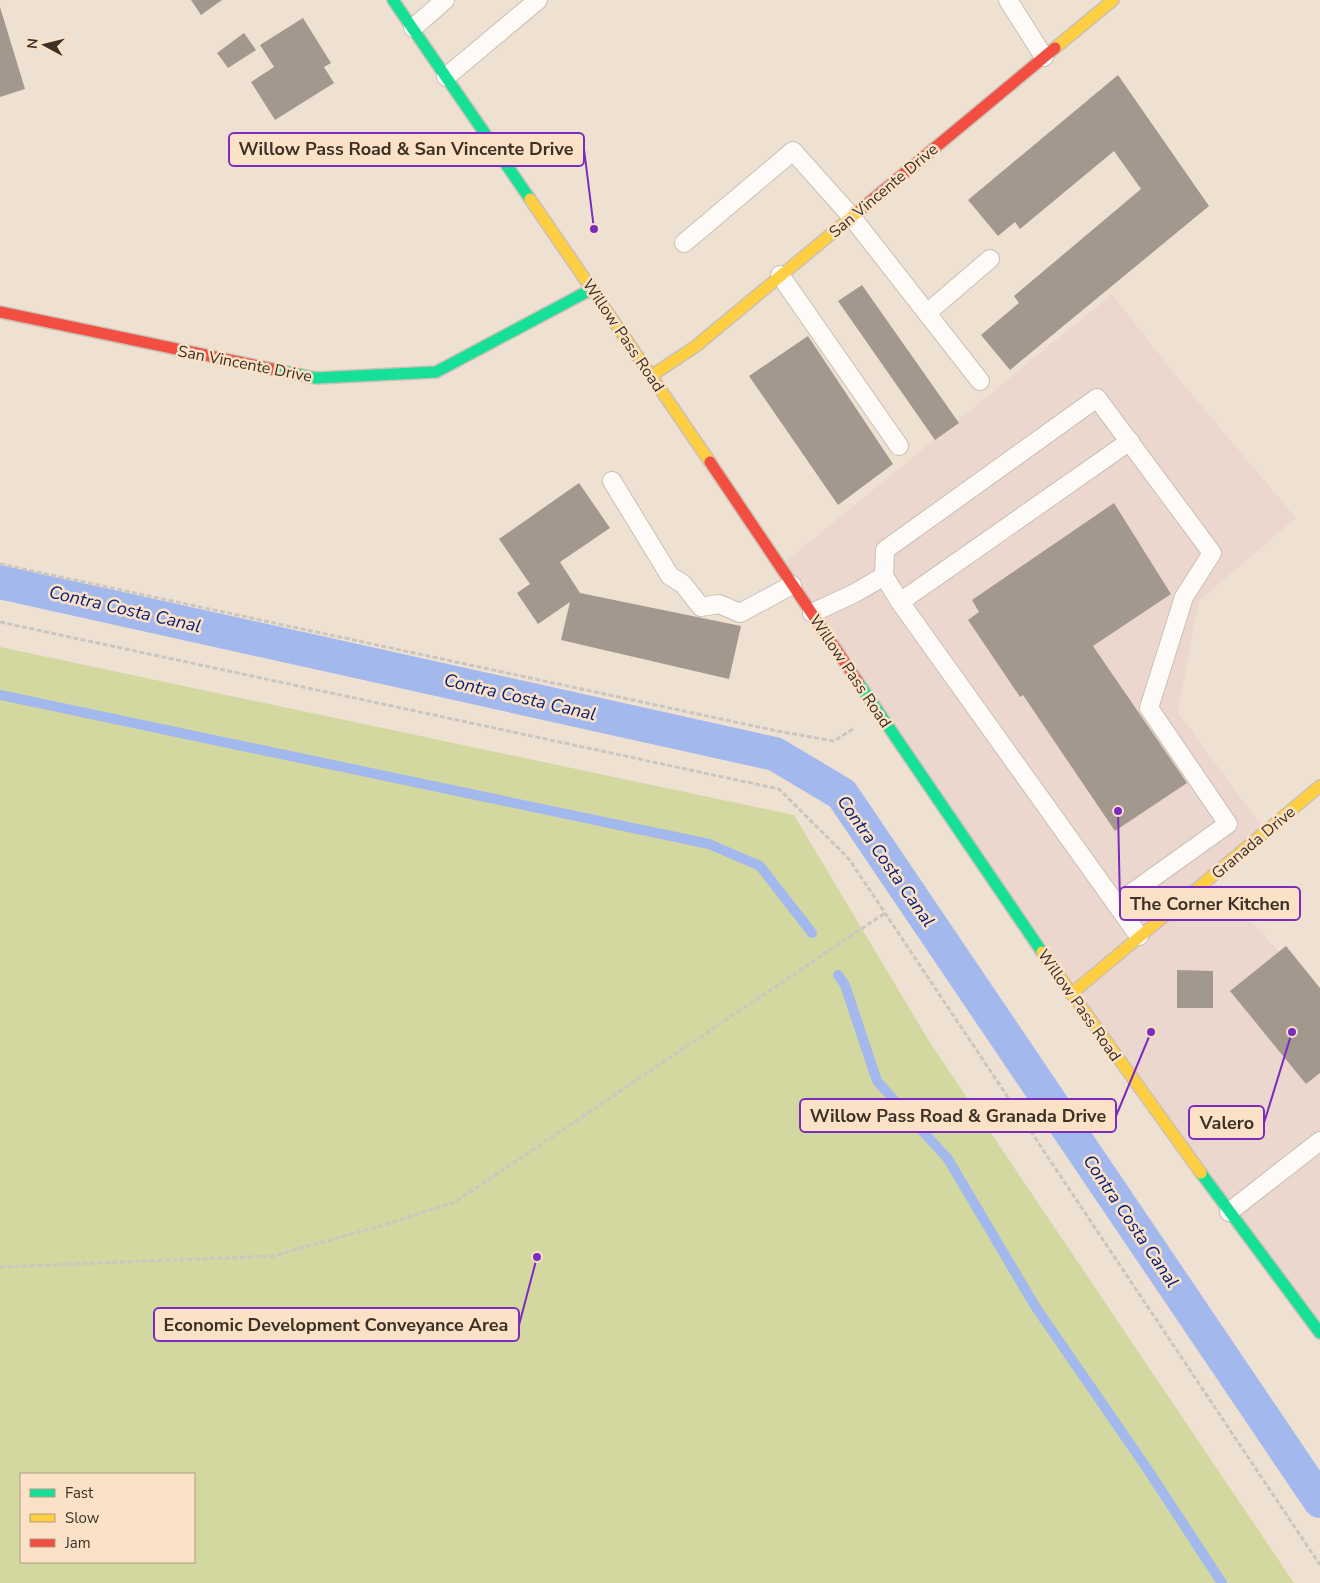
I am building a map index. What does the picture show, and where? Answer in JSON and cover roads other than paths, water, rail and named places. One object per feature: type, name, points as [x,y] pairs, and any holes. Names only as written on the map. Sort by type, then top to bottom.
[{"type":"main road","name":"Willow Pass Road","points":[[394,0],[1071,994],[1229,1212],[1320,1333]]},
{"type":"main road","name":"San Vincente Drive","points":[[651,376],[696,346],[1113,0]]},
{"type":"main road","name":"San Vincente Drive","points":[[0,312],[316,378],[436,372],[592,289]]},
{"type":"main road","name":"Granada Drive","points":[[1071,994],[1320,786]]},
{"type":"lane","points":[[412,28],[445,0]]},
{"type":"lane","points":[[446,77],[538,0]]},
{"type":"lane","points":[[1008,0],[1044,57]]},
{"type":"lane","points":[[684,243],[793,151],[851,216],[980,381]]},
{"type":"lane","points":[[927,313],[990,259]]},
{"type":"lane","points":[[780,275],[899,446]]},
{"type":"lane","points":[[1116,904],[1228,824],[1149,708],[1184,597],[1212,553],[1097,398],[886,550],[884,576],[900,602],[1116,904],[1139,936]]},
{"type":"lane","points":[[900,602],[1130,441]]},
{"type":"lane","points":[[612,481],[670,576],[683,584],[701,607],[719,604],[740,612],[792,585]]},
{"type":"lane","points":[[812,613],[855,593],[884,576]]},
{"type":"lane","points":[[1229,1212],[1320,1141]]},
{"type":"waterway","name":"Contra Costa Canal","points":[[0,582],[775,754],[842,794],[1320,1501]]},
{"type":"waterway","points":[[0,695],[709,844],[760,866],[812,933]]},
{"type":"waterway","points":[[838,975],[845,985],[877,1081],[948,1159],[1035,1306],[1146,1467],[1222,1583]]},
{"type":"place","name":"Willow Pass Road & San Vincente Drive","points":[[594,229]]},
{"type":"place","name":"The Corner Kitchen","points":[[1118,811]]},
{"type":"place","name":"Willow Pass Road & Granada Drive","points":[[1151,1032]]},
{"type":"place","name":"Valero","points":[[1292,1032]]},
{"type":"place","name":"Economic Development Conveyance Area","points":[[537,1257]]}]
